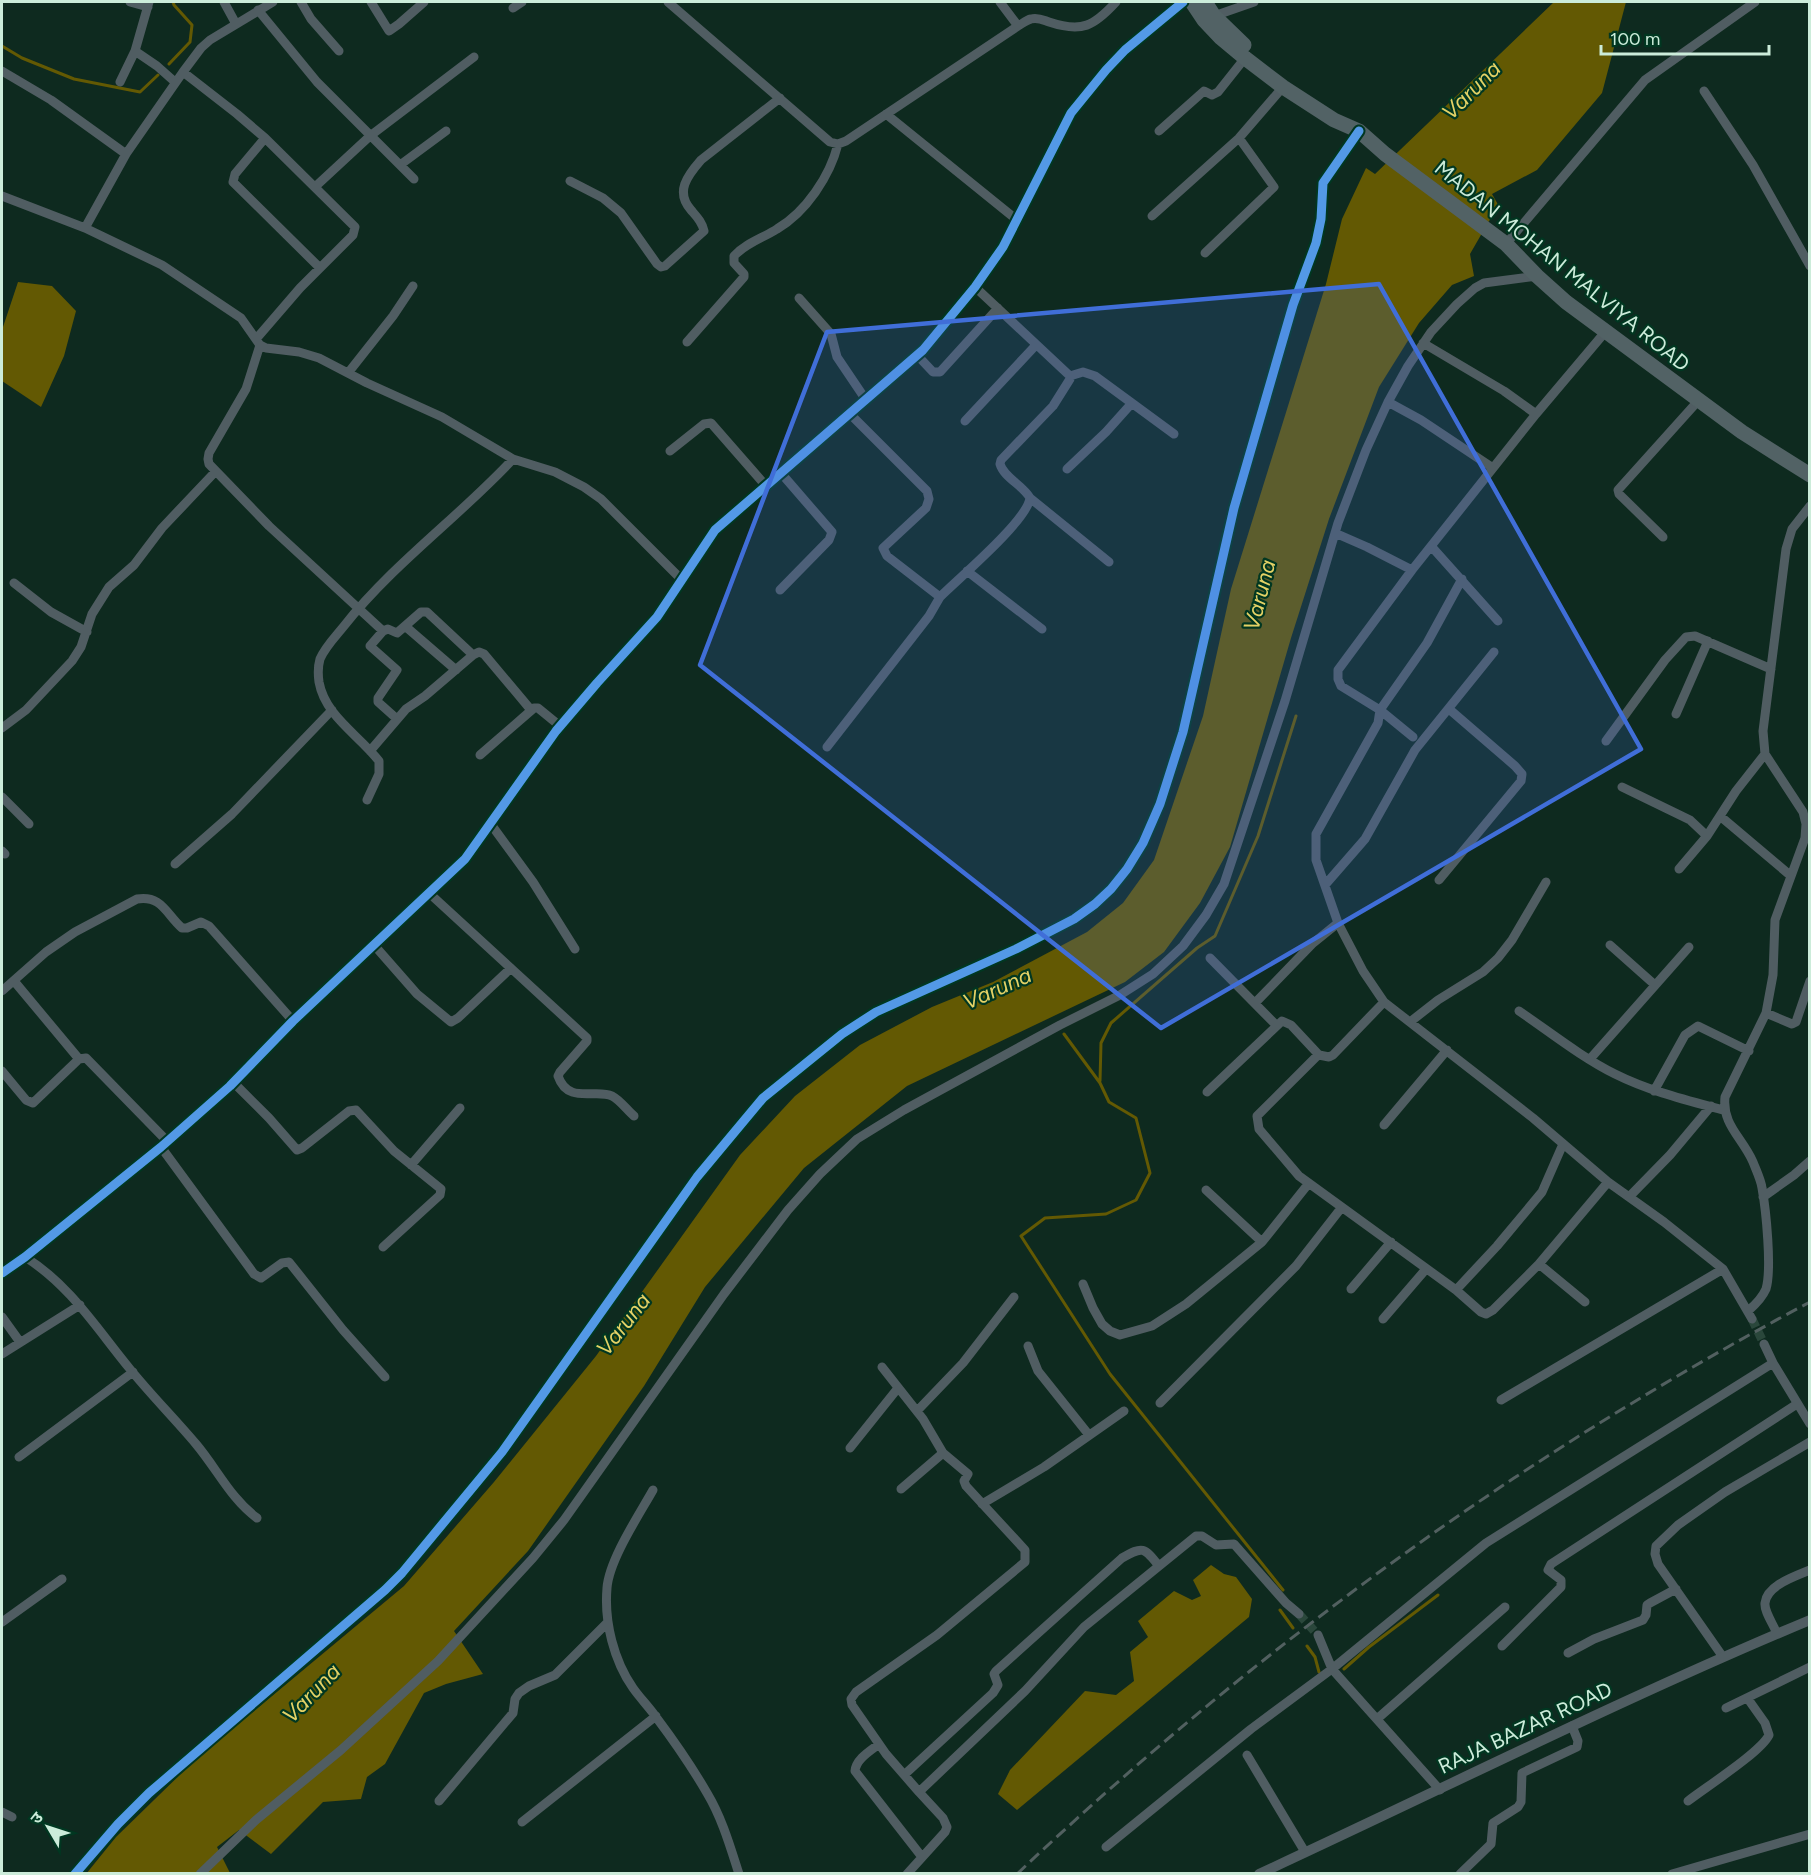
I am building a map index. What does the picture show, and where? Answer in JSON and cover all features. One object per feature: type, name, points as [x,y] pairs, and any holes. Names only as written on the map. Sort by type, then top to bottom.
[{"type":"highway","name":"MADAN MOHAN MALVIYA ROAD","points":[[1192,2],[1284,78],[1338,112],[1385,154],[1506,244],[1566,302],[1742,432],[1809,472]]},
{"type":"highway","name":"MADAN MOHAN MALVIYA ROAD","points":[[1205,2],[1209,18],[1221,38],[1283,87],[1334,120],[1355,129]]},
{"type":"street","points":[[120,82],[135,51],[148,4],[130,2]]},
{"type":"street","points":[[224,2],[236,24]]},
{"type":"street","points":[[85,228],[126,154],[201,48],[273,2]]},
{"type":"street","points":[[301,2],[311,20],[339,51]]},
{"type":"street","points":[[371,2],[389,31],[424,2]]},
{"type":"street","points":[[513,8],[522,2]]},
{"type":"street","points":[[668,2],[830,142],[838,144],[846,141],[1031,19],[1039,18],[1070,28],[1082,28],[1094,23],[1116,2]]},
{"type":"street","points":[[1000,2],[1018,26]]},
{"type":"street","points":[[2,1273],[25,1257],[164,1144],[233,1082],[293,1021],[465,859],[560,726],[657,617],[715,530],[917,356],[975,287],[1003,247],[1071,112],[1125,50],[1183,2]]},
{"type":"street","points":[[1209,18],[1254,2]]},
{"type":"street","points":[[1506,244],[1645,81],[1755,2]]},
{"type":"street","points":[[258,10],[317,82],[414,179]]},
{"type":"street","points":[[135,51],[176,82]]},
{"type":"street","points":[[316,186],[370,136],[474,57]]},
{"type":"street","points":[[1159,131],[1204,91],[1212,95],[1218,92],[1245,58]]},
{"type":"street","points":[[2,71],[51,100],[126,154]]},
{"type":"street","points":[[183,72],[265,138],[356,227],[353,234],[320,268],[258,342],[246,389],[209,453],[208,459],[215,472],[269,526],[383,631]]},
{"type":"street","points":[[1152,216],[1239,138],[1283,87]]},
{"type":"street","points":[[1704,91],[1753,165],[1809,266]]},
{"type":"street","points":[[570,181],[603,198],[621,213],[657,264],[661,267],[665,266],[704,231],[703,223],[687,206],[683,197],[682,188],[691,172],[701,160],[780,98]]},
{"type":"street","points":[[886,114],[1017,220]]},
{"type":"street","points":[[75,1874],[118,1824],[156,1787],[315,1652],[402,1574],[502,1452],[697,1177],[763,1098],[842,1034],[876,1012],[1016,949],[1074,919],[1111,889],[1127,869],[1143,843],[1160,804],[1183,732],[1234,508],[1293,305],[1316,243],[1322,219],[1323,183],[1355,129]]},
{"type":"street","points":[[400,165],[446,131]]},
{"type":"street","points":[[265,138],[235,174],[233,182],[320,268]]},
{"type":"street","points":[[1205,253],[1274,187],[1239,138]]},
{"type":"street","points":[[687,342],[744,277],[734,263],[734,256],[742,248],[780,228],[798,213],[826,175],[838,144]]},
{"type":"street","points":[[2,196],[85,228],[162,265],[241,318],[258,342],[266,348],[299,352],[320,358],[442,417],[513,459],[555,472],[584,487],[601,499],[682,580]]},
{"type":"street","points":[[200,1874],[255,1820],[341,1750],[438,1661],[533,1558],[564,1520],[731,1285],[788,1210],[820,1174],[857,1139],[904,1110],[1120,995],[1153,974],[1183,946],[1206,915],[1224,884],[1285,701],[1335,533],[1366,450],[1388,402],[1408,366],[1457,304],[1484,283],[1537,276]]},
{"type":"street","points":[[348,373],[393,316],[413,286]]},
{"type":"street","points":[[975,287],[1070,376]]},
{"type":"street","points":[[800,298],[831,334],[837,357],[866,400]]},
{"type":"street","points":[[917,356],[933,372],[940,372],[998,308]]},
{"type":"street","points":[[1413,737],[1380,710],[1341,686],[1338,670],[1412,570],[1536,414],[1606,331]]},
{"type":"street","points":[[1424,344],[1504,391],[1536,414]]},
{"type":"street","points":[[965,421],[1036,345]]},
{"type":"street","points":[[1070,376],[1087,372],[1174,434]]},
{"type":"street","points":[[1070,376],[1069,383],[1053,406],[1001,460],[1000,464],[1002,470],[1027,491],[1030,498],[1109,562]]},
{"type":"street","points":[[1664,537],[1619,494],[1618,490],[1698,401]]},
{"type":"street","points":[[1388,402],[1421,420],[1493,468]]},
{"type":"street","points":[[1067,469],[1106,432],[1132,403]]},
{"type":"street","points":[[850,414],[927,491],[929,499],[926,508],[883,548],[887,556],[940,597]]},
{"type":"street","points":[[670,451],[704,424],[711,423],[766,486]]},
{"type":"street","points":[[367,800],[379,774],[379,760],[332,710],[324,697],[320,682],[320,660],[358,608],[472,501],[513,459]]},
{"type":"street","points":[[2,728],[26,710],[62,673],[81,647],[92,614],[109,587],[134,565],[162,528],[215,472]]},
{"type":"street","points":[[780,590],[829,540],[832,532],[781,473]]},
{"type":"street","points":[[827,747],[929,616],[940,597],[1012,527],[1028,506],[1030,498]]},
{"type":"street","points":[[1462,579],[1427,643],[1380,710],[1378,723],[1316,834],[1316,860],[1338,923],[1363,971],[1384,1002],[1533,1118],[1608,1182],[1723,1269],[1750,1315],[1762,1298],[1769,1269],[1762,1187],[1746,1148],[1723,1110],[1725,1097],[1766,1013],[1773,975],[1775,920],[1805,838],[1808,822],[1765,754],[1763,731],[1786,549],[1792,529],[1809,506]]},
{"type":"street","points":[[1335,533],[1412,570]]},
{"type":"street","points":[[1431,546],[1498,621]]},
{"type":"street","points":[[967,571],[1042,629]]},
{"type":"street","points":[[14,583],[51,612],[87,632]]},
{"type":"street","points":[[397,719],[378,702],[378,698],[397,670],[370,646],[383,631],[388,629],[397,633],[421,612],[427,612],[473,655]]},
{"type":"street","points":[[405,626],[456,670]]},
{"type":"street","points":[[1606,741],[1665,660],[1686,637],[1695,636],[1771,669]]},
{"type":"street","points":[[1676,714],[1708,642]]},
{"type":"street","points":[[370,751],[406,709],[479,652],[484,654],[531,710]]},
{"type":"street","points":[[1325,885],[1365,839],[1415,750],[1494,652]]},
{"type":"street","points":[[480,755],[531,710],[538,708],[560,726]]},
{"type":"street","points":[[1439,880],[1521,781],[1522,774],[1449,709]]},
{"type":"street","points":[[175,864],[232,814],[332,710]]},
{"type":"street","points":[[1679,869],[1707,836],[1765,754]]},
{"type":"street","points":[[1622,787],[1690,820],[1707,836]]},
{"type":"street","points":[[2,796],[29,824]]},
{"type":"street","points":[[1720,816],[1791,876]]},
{"type":"street","points":[[490,823],[533,882],[575,949]]},
{"type":"street","points":[[1410,1022],[1438,1000],[1483,972],[1498,958],[1512,940],[1546,882]]},
{"type":"street","points":[[429,893],[587,1038],[587,1041],[560,1072],[558,1076],[560,1081],[577,1094],[613,1096],[633,1116]]},
{"type":"street","points":[[2,991],[46,952],[75,932],[137,899],[147,897],[164,907],[182,928],[201,922],[209,926],[293,1021]]},
{"type":"street","points":[[1255,1003],[1312,944],[1338,923]]},
{"type":"street","points":[[374,945],[417,994],[451,1022],[511,968]]},
{"type":"street","points":[[1610,945],[1655,985]]},
{"type":"street","points":[[1590,1059],[1689,947]]},
{"type":"street","points":[[1210,958],[1276,1025]]},
{"type":"street","points":[[14,981],[79,1059]]},
{"type":"street","points":[[1766,1013],[1792,1024],[1796,1022],[1808,994],[1809,981]]},
{"type":"street","points":[[1207,1092],[1276,1025],[1285,1021],[1319,1055],[1329,1057],[1384,1002]]},
{"type":"street","points":[[1519,1011],[1614,1074],[1653,1091],[1723,1110]]},
{"type":"street","points":[[1653,1091],[1685,1035],[1698,1026],[1749,1051]]},
{"type":"street","points":[[1384,1125],[1447,1050]]},
{"type":"street","points":[[1319,1055],[1260,1111],[1257,1120],[1259,1129],[1299,1176],[1456,1290],[1481,1312],[1486,1314],[1493,1310],[1539,1263],[1608,1182]]},
{"type":"street","points":[[2,1071],[26,1100],[33,1103],[79,1059],[82,1057],[91,1061],[164,1144],[254,1274],[261,1278],[282,1263],[289,1262],[337,1323],[385,1377]]},
{"type":"street","points":[[233,1082],[297,1150],[349,1111],[356,1110],[394,1150],[441,1189],[441,1192],[383,1247]]},
{"type":"street","points":[[1629,1197],[1670,1155],[1711,1106]]},
{"type":"street","points":[[411,1165],[460,1108]]},
{"type":"street","points":[[1456,1290],[1542,1192],[1563,1144]]},
{"type":"street","points":[[1763,1197],[1809,1161]]},
{"type":"street","points":[[1083,1284],[1102,1324],[1120,1335],[1152,1326],[1186,1304],[1262,1242],[1310,1183]]},
{"type":"street","points":[[1206,1190],[1262,1242]]},
{"type":"street","points":[[1160,1402],[1296,1266],[1342,1207]]},
{"type":"street","points":[[1352,1289],[1391,1242]]},
{"type":"street","points":[[25,1257],[50,1274],[80,1305],[132,1372],[196,1444],[239,1503],[257,1518]]},
{"type":"street","points":[[1539,1263],[1585,1302]]},
{"type":"street","points":[[1383,1319],[1426,1269]]},
{"type":"street","points":[[1501,1400],[1723,1269]]},
{"type":"street","points":[[917,1411],[963,1363],[1014,1297]]},
{"type":"street","points":[[2,1354],[80,1305]]},
{"type":"street","points":[[2,1317],[20,1342]]},
{"type":"street","points":[[1764,1344],[1809,1424]]},
{"type":"street","points":[[1028,1346],[1038,1371],[1089,1435]]},
{"type":"street","points":[[1106,1847],[1251,1729],[1332,1669],[1486,1543],[1773,1363]]},
{"type":"street","points":[[882,1367],[917,1411],[943,1453],[968,1474],[964,1481],[966,1486],[1025,1550],[1025,1562],[937,1635],[856,1692],[851,1699],[852,1705],[879,1744],[943,1818],[947,1827],[907,1874]]},
{"type":"street","points":[[19,1457],[132,1372]]},
{"type":"street","points":[[850,1448],[898,1388]]},
{"type":"street","points":[[1502,1646],[1561,1587],[1561,1580],[1548,1570],[1551,1564],[1797,1404]]},
{"type":"street","points":[[982,1504],[1044,1467],[1124,1411]]},
{"type":"street","points":[[1724,1657],[1658,1564],[1655,1554],[1656,1546],[1664,1537],[1725,1492],[1809,1442]]},
{"type":"street","points":[[901,1489],[943,1453]]},
{"type":"street","points":[[653,1490],[613,1564],[607,1587],[609,1622],[616,1654],[633,1689],[656,1716],[711,1801],[719,1816],[739,1874]]},
{"type":"street","points":[[919,1792],[1025,1691],[1084,1627],[1196,1536],[1202,1536],[1216,1545],[1234,1545],[1286,1603],[1299,1614]]},
{"type":"street","points":[[904,1775],[993,1693],[998,1685],[994,1674],[996,1671],[1122,1558],[1137,1549],[1143,1549],[1149,1552],[1159,1566]]},
{"type":"street","points":[[1777,1634],[1765,1602],[1778,1584],[1809,1570]]},
{"type":"street","points":[[2,1622],[62,1579]]},
{"type":"street","points":[[1568,1653],[1594,1639],[1643,1620],[1650,1603],[1676,1589]]},
{"type":"street","points":[[1377,1719],[1505,1607]]},
{"type":"street","name":"RAJA BAZAR ROAD","points":[[1260,1874],[1572,1726],[1809,1620]]},
{"type":"street","points":[[439,1801],[513,1713],[515,1699],[519,1693],[555,1675],[609,1622]]},
{"type":"street","points":[[1318,1635],[1332,1669],[1440,1790]]},
{"type":"street","points":[[1726,1708],[1809,1667]]},
{"type":"street","points":[[1688,1801],[1767,1740],[1769,1735],[1765,1723],[1748,1699]]},
{"type":"street","points":[[522,1822],[656,1716]]},
{"type":"street","points":[[1460,1874],[1491,1844],[1493,1823],[1518,1807],[1521,1802],[1522,1773],[1577,1747],[1578,1741],[1572,1726]]},
{"type":"street","points":[[879,1744],[860,1761],[855,1771],[922,1857]]},
{"type":"street","points":[[1247,1755],[1305,1852]]},
{"type":"street","points":[[2,1812],[12,1817]]},
{"type":"street","points":[[1672,1874],[1809,1834]]},
{"type":"highlighted area","points":[[1379,284],[1641,749],[1161,1028],[700,665],[827,332]]},
{"type":"water","name":"Varuna","points":[[1554,2],[1626,2],[1602,93],[1537,170],[1492,194],[1500,208],[1489,221],[1470,254],[1474,276],[1452,285],[1419,323],[1379,387],[1329,519],[1291,638],[1230,847],[1200,903],[1164,952],[1125,982],[907,1086],[804,1168],[705,1287],[644,1386],[528,1551],[454,1631],[483,1674],[446,1684],[424,1693],[385,1764],[367,1777],[361,1799],[323,1802],[271,1854],[239,1830],[217,1847],[230,1873],[86,1874],[116,1837],[193,1762],[404,1586],[494,1482],[596,1356],[740,1155],[795,1096],[860,1045],[932,1007],[993,982],[1087,932],[1123,903],[1154,860],[1203,716],[1231,589],[1326,284],[1342,219],[1366,168],[1375,174]]},
{"type":"water","points":[[18,282],[52,286],[76,311],[64,356],[41,407],[2,381],[2,330]]},
{"type":"water","points":[[1211,1565],[1224,1574],[1236,1577],[1252,1599],[1249,1617],[1017,1810],[998,1794],[1010,1770],[1085,1691],[1116,1695],[1134,1681],[1130,1652],[1148,1637],[1138,1621],[1174,1591],[1192,1600],[1201,1596],[1193,1580]]},
{"type":"waterway","points":[[169,64],[190,42],[192,25],[173,2]]},
{"type":"waterway","points":[[2,46],[22,58],[74,79],[140,92],[158,75]]},
{"type":"waterway","points":[[1100,1081],[1101,1043],[1111,1023],[1197,948],[1215,936],[1258,836],[1296,716]]},
{"type":"waterway","points":[[1064,1034],[1100,1083],[1109,1102],[1136,1118],[1150,1173],[1136,1200],[1106,1214],[1045,1218],[1021,1236],[1110,1374],[1283,1590]]},
{"type":"waterway","points":[[1344,1669],[1369,1647],[1438,1595]]},
{"type":"waterway","points":[[1280,1610],[1293,1628]]},
{"type":"waterway","points":[[1307,1646],[1315,1657],[1319,1672]]},
{"type":"tunnel","points":[[1752,1319],[1764,1344]]},
{"type":"tunnel","points":[[1299,1614],[1318,1635]]},
{"type":"railway","points":[[1017,1874],[1201,1711],[1296,1634],[1394,1561],[1495,1491],[1598,1424],[1703,1361],[1810,1302]]},
{"type":"cycle path","points":[[2,1273],[161,1147],[230,1086],[293,1021],[465,859],[556,731],[657,617],[715,530],[923,350],[975,287],[1003,247],[1071,113],[1125,50],[1183,2]]},
{"type":"cycle path","points":[[75,1874],[118,1824],[149,1793],[402,1573],[502,1452],[697,1177],[763,1098],[842,1034],[876,1012],[1016,949],[1074,919],[1111,889],[1127,869],[1143,843],[1160,804],[1183,732],[1234,508],[1293,305],[1316,243],[1321,219],[1323,183],[1359,131]]}]
